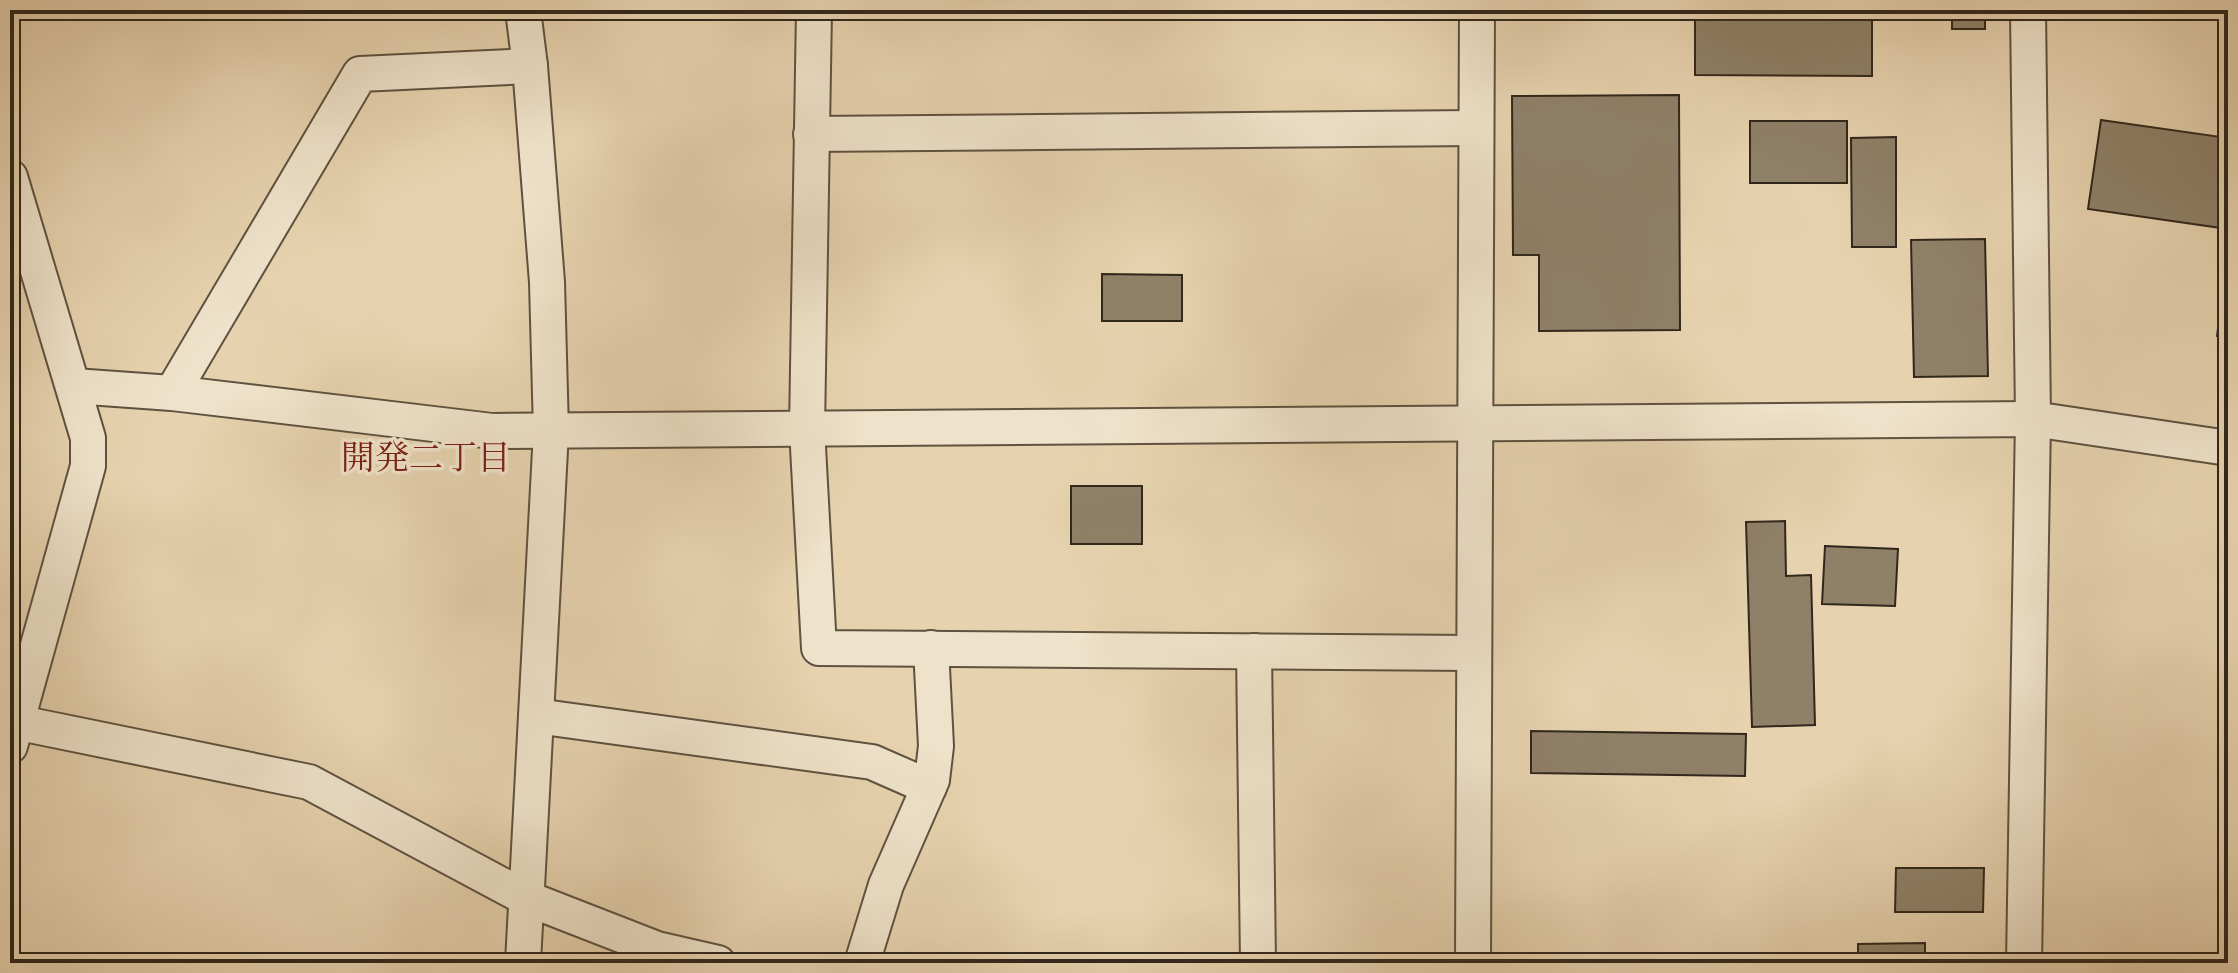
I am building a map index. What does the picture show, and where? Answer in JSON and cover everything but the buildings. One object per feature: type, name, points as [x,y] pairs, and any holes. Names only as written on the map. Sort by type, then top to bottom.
[{"type":"street","points":[[523,10],[547,282],[551,431],[523,963]]},
{"type":"street","points":[[814,10],[807,429],[819,648],[1473,653]]},
{"type":"street","points":[[1473,963],[1477,10]]},
{"type":"street","points":[[2024,963],[2033,419],[2028,10]]},
{"type":"street","points":[[172,393],[360,74],[530,66]]},
{"type":"street","points":[[811,134],[1476,128]]},
{"type":"street","points":[[10,177],[22,257],[74,386],[88,438],[88,466],[12,730],[309,782],[526,898],[657,949],[718,963]]},
{"type":"street","points":[[74,386],[172,393],[492,431],[2033,419],[2228,448]]},
{"type":"street","points":[[862,963],[886,885],[929,787],[936,746],[931,648]]},
{"type":"street","points":[[1254,651],[1258,963]]},
{"type":"street","points":[[536,716],[872,762],[929,787]]},
{"type":"district","name":"開発二丁目","points":[[426,457]]}]
